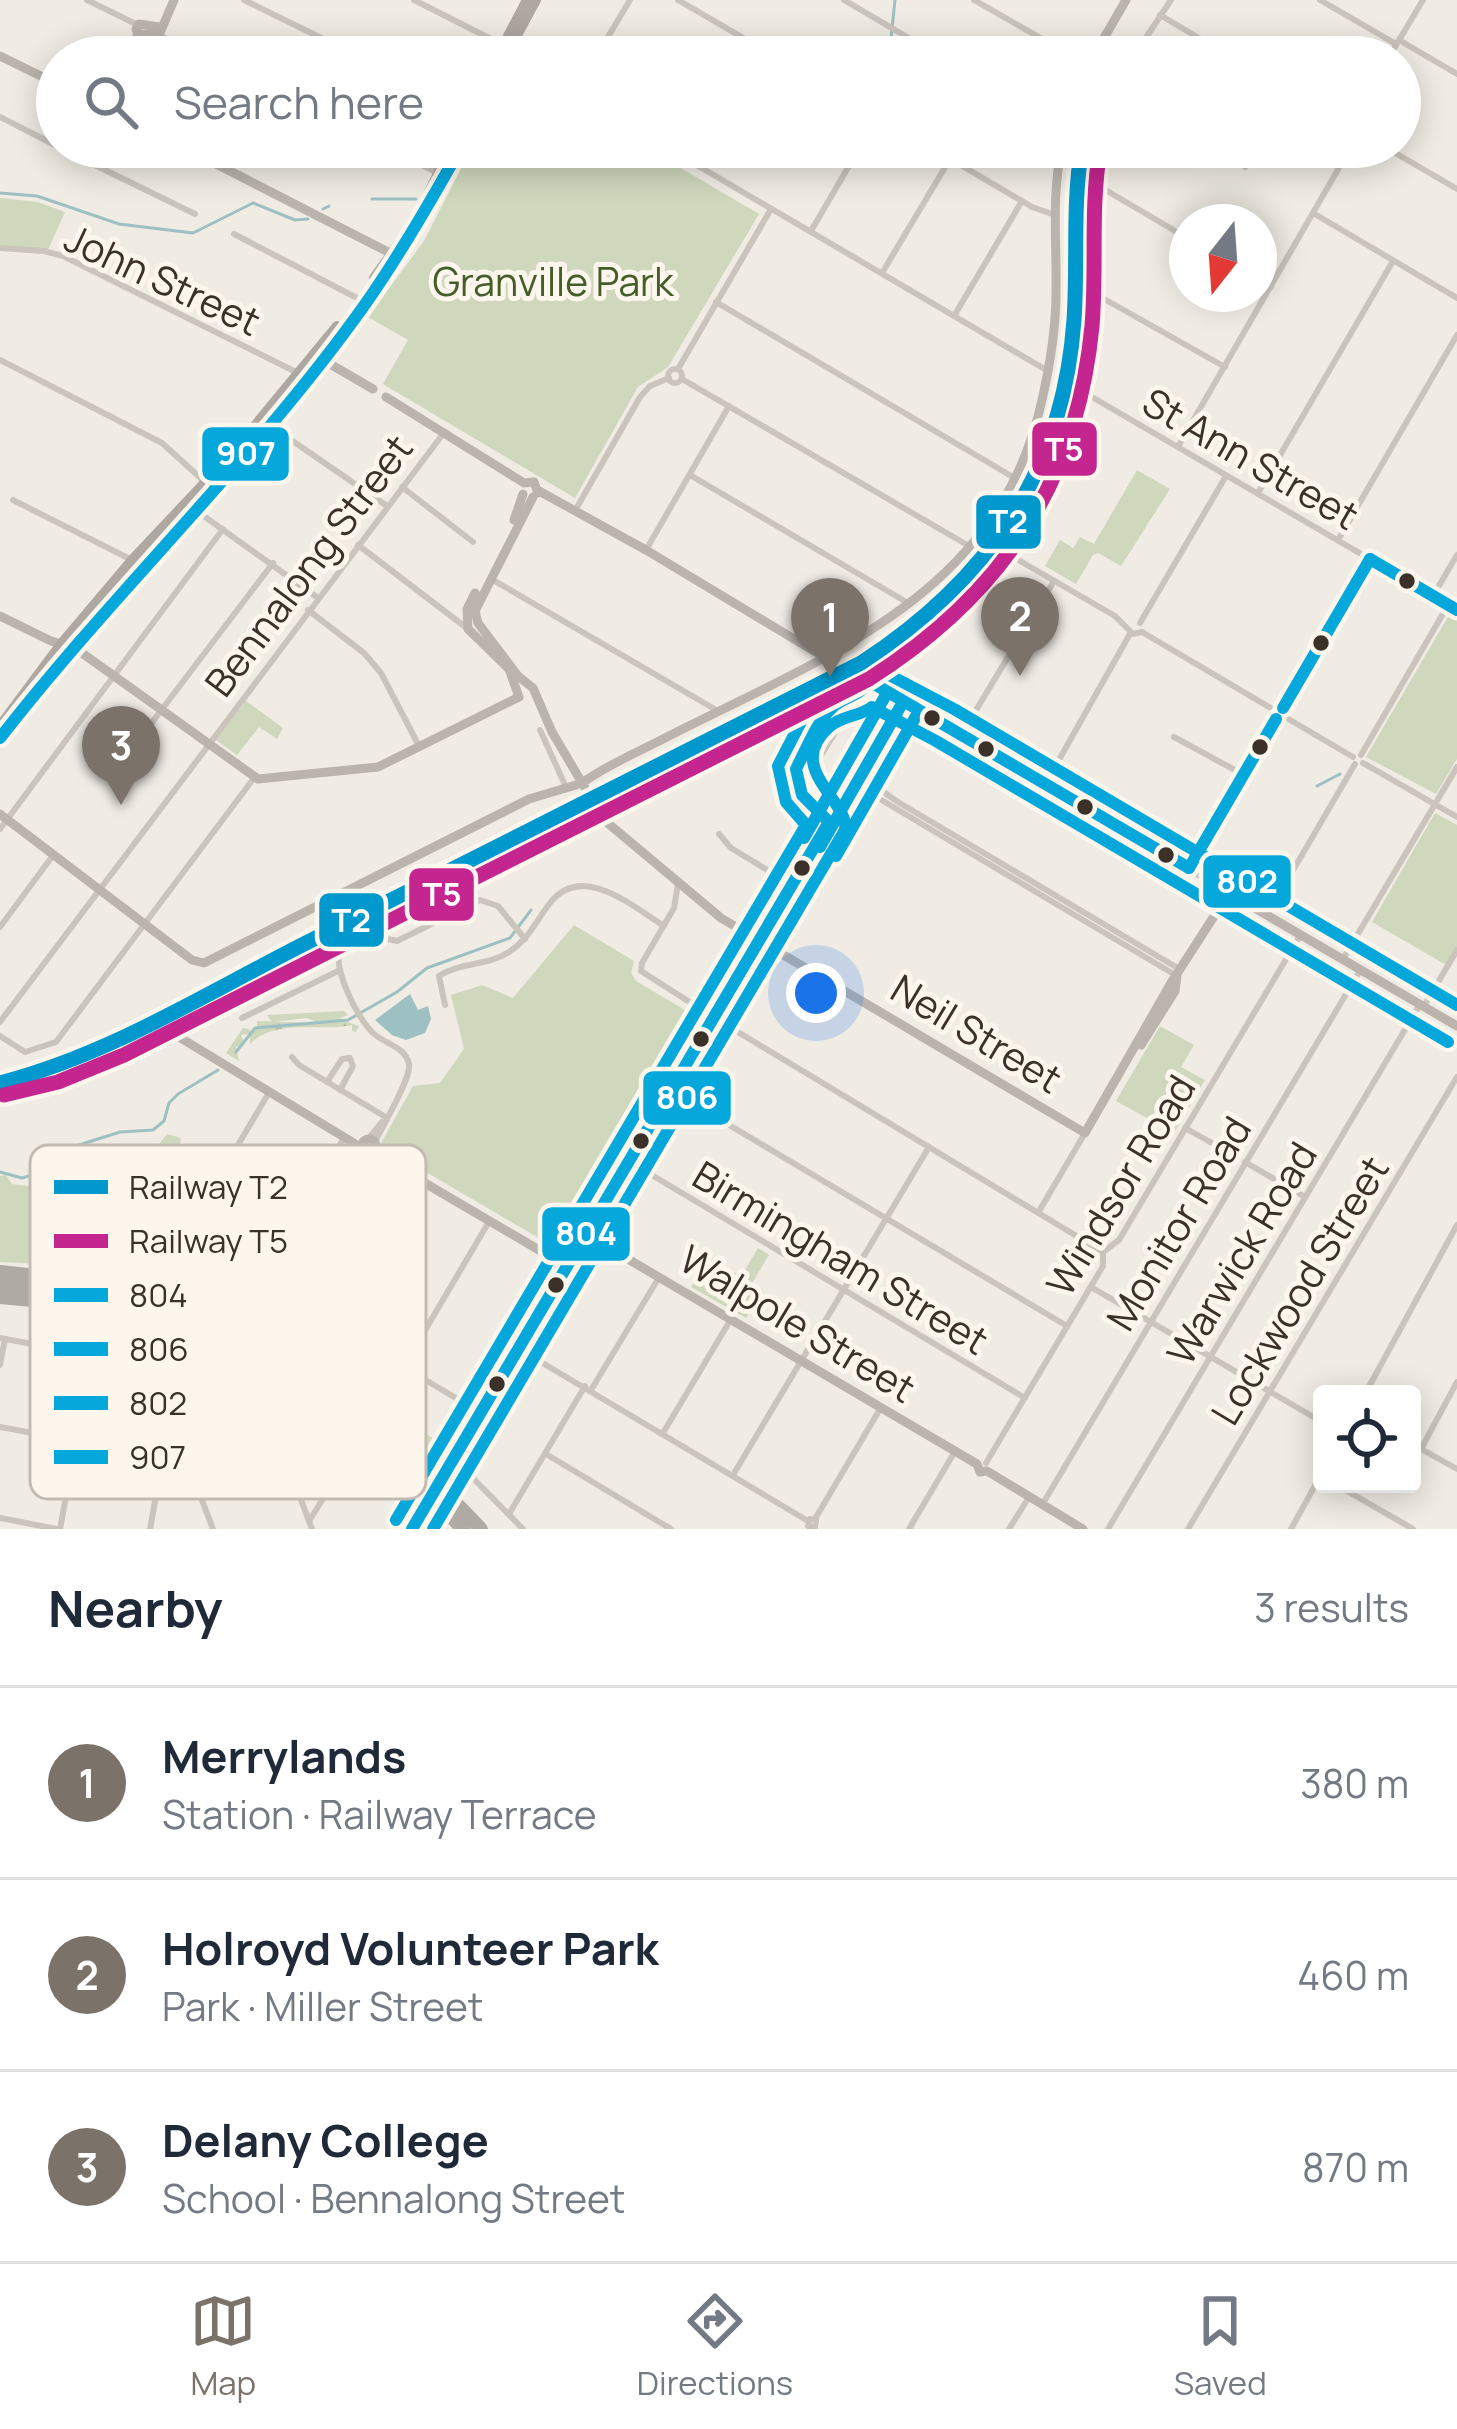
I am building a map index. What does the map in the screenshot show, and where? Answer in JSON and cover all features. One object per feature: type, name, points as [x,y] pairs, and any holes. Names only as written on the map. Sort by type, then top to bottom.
[{"type":"highway","points":[[0,1272],[30,1276]]},
{"type":"highway","points":[[0,1285],[30,1288]]},
{"type":"highway","points":[[0,1302],[30,1301]]},
{"type":"highway","points":[[426,1473],[481,1529]]},
{"type":"highway","points":[[426,1493],[463,1529]]},
{"type":"main road","points":[[135,36],[138,29],[159,31],[173,0]]},
{"type":"main road","points":[[1105,36],[1126,0]]},
{"type":"main road","points":[[512,36],[526,1]]},
{"type":"main road","points":[[0,56],[36,74]]},
{"type":"main road","points":[[224,168],[396,256]]},
{"type":"main road","points":[[429,201],[440,168]]},
{"type":"main road","points":[[0,726],[132,560],[317,357],[396,256],[449,168]]},
{"type":"main road","points":[[2,820],[192,960],[208,962],[853,644],[911,605],[970,546],[1013,477],[1041,407],[1048,370],[1054,318],[1052,214],[1059,168]]},
{"type":"main road","points":[[0,738],[65,645],[268,424],[358,299],[396,256]]},
{"type":"main road","points":[[317,357],[373,389]]},
{"type":"main road","points":[[386,397],[445,431],[530,491],[575,509],[824,657]]},
{"type":"main road","points":[[471,610],[530,491]]},
{"type":"main road","points":[[525,693],[509,669],[469,629],[471,610],[530,491]]},
{"type":"main road","points":[[471,610],[525,693]]},
{"type":"main road","points":[[0,616],[65,645],[114,676],[254,778],[368,769],[420,748],[525,693]]},
{"type":"main road","name":"Neil Street","points":[[525,693],[544,716],[546,731],[604,820],[692,896],[1085,1133]]},
{"type":"main road","points":[[1085,1133],[1229,892],[1457,1026]]},
{"type":"main road","points":[[414,1528],[762,941]]},
{"type":"main road","points":[[0,1096],[81,1073],[174,1034],[366,1144]]},
{"type":"main road","points":[[426,1182],[568,1267]]},
{"type":"main road","name":"Walpole Street","points":[[587,1234],[1083,1529]]},
{"type":"street","points":[[244,0],[317,36]]},
{"type":"street","points":[[415,0],[475,36]]},
{"type":"street","points":[[608,36],[629,0]]},
{"type":"street","points":[[679,0],[740,36]]},
{"type":"street","points":[[844,0],[904,36]]},
{"type":"street","points":[[974,0],[1037,36]]},
{"type":"street","points":[[1146,36],[1171,0]]},
{"type":"street","points":[[1320,0],[1387,36]]},
{"type":"street","points":[[1402,36],[1423,0]]},
{"type":"street","points":[[93,2],[138,29]]},
{"type":"street","points":[[1160,15],[1196,36]]},
{"type":"street","points":[[159,31],[167,36]]},
{"type":"street","points":[[1421,54],[1457,74]]},
{"type":"street","points":[[0,117],[36,136]]},
{"type":"street","points":[[101,168],[195,214]]},
{"type":"street","points":[[428,168],[438,173]]},
{"type":"street","points":[[702,168],[1048,370]]},
{"type":"street","points":[[811,231],[848,168]]},
{"type":"street","points":[[882,272],[945,168]]},
{"type":"street","points":[[965,168],[1052,214]]},
{"type":"street","points":[[831,823],[802,795],[801,788],[870,677],[954,616],[988,581],[1011,554],[1056,469],[1080,390],[1090,291],[1087,214],[1093,168]]},
{"type":"street","points":[[1277,276],[1340,168]]},
{"type":"street","points":[[1421,168],[1457,189]]},
{"type":"street","points":[[1090,182],[1169,228]]},
{"type":"street","points":[[954,316],[1022,201]]},
{"type":"street","points":[[678,369],[771,209]]},
{"type":"street","points":[[1313,213],[1457,298]]},
{"type":"street","points":[[234,234],[358,299]]},
{"type":"street","name":"John Street","points":[[0,248],[63,256],[299,373]]},
{"type":"street","points":[[1258,494],[1393,261]]},
{"type":"street","points":[[1090,291],[1225,367]]},
{"type":"street","points":[[716,302],[1013,477]]},
{"type":"street","points":[[1178,446],[1257,312]]},
{"type":"street","points":[[1338,540],[1457,335]]},
{"type":"street","points":[[0,360],[161,443],[205,482]]},
{"type":"street","points":[[669,378],[671,370],[678,369]]},
{"type":"street","points":[[678,369],[682,379],[970,546]]},
{"type":"street","points":[[669,378],[676,383],[682,379]]},
{"type":"street","points":[[575,509],[640,397],[650,386],[669,378]]},
{"type":"street","name":"St Ann Street","points":[[1080,390],[1457,610]]},
{"type":"street","points":[[646,550],[729,406]]},
{"type":"street","points":[[268,424],[387,506]]},
{"type":"street","name":"Bennalong Street","points":[[0,1022],[445,431]]},
{"type":"street","points":[[690,475],[911,605]]},
{"type":"street","points":[[1046,784],[1226,475]]},
{"type":"street","points":[[402,487],[473,542]]},
{"type":"street","points":[[13,500],[132,560]]},
{"type":"street","points":[[193,508],[318,598]]},
{"type":"street","points":[[2,820],[224,529]]},
{"type":"street","points":[[358,544],[469,629]]},
{"type":"street","points":[[1011,554],[1457,817]]},
{"type":"street","points":[[1433,596],[1457,555]]},
{"type":"street","points":[[1189,868],[1370,559]]},
{"type":"street","points":[[128,754],[273,563]]},
{"type":"street","points":[[490,578],[718,711]]},
{"type":"street","points":[[961,734],[1054,581]]},
{"type":"street","points":[[1267,914],[1448,605]]},
{"type":"street","points":[[308,610],[382,673],[420,748]]},
{"type":"street","points":[[442,610],[456,614],[471,610]]},
{"type":"street","points":[[865,686],[876,686],[961,734],[1229,892]]},
{"type":"street","points":[[762,941],[903,702]]},
{"type":"street","points":[[762,941],[792,885],[860,782],[890,723]]},
{"type":"street","points":[[546,731],[576,784]]},
{"type":"street","points":[[1174,737],[1244,775]]},
{"type":"street","points":[[1343,959],[1457,767]]},
{"type":"street","points":[[0,1036],[19,1051],[56,1042],[254,778]]},
{"type":"street","points":[[860,782],[1179,973]]},
{"type":"street","points":[[719,834],[731,848],[792,885]]},
{"type":"street","points":[[0,927],[54,854]]},
{"type":"street","points":[[678,884],[674,908],[641,971],[1103,1252]]},
{"type":"street","points":[[445,1005],[438,983],[444,972],[505,955],[558,895],[584,885],[601,888],[664,926]]},
{"type":"street","points":[[674,908],[692,896]]},
{"type":"street","points":[[366,1144],[407,1078],[408,1061],[371,1032],[338,971],[336,956],[347,941],[367,934],[397,941],[480,900],[498,906],[522,936]]},
{"type":"street","name":"Windsor Road","points":[[984,1466],[1105,1262],[1103,1252],[1119,1240],[1301,934]]},
{"type":"street","name":"Warwick Road","points":[[1108,1529],[1457,950]]},
{"type":"street","name":"Monitor Road","points":[[1042,1504],[1361,969]]},
{"type":"street","points":[[242,1018],[338,971]]},
{"type":"street","points":[[292,1057],[384,1120]]},
{"type":"street","points":[[327,1082],[341,1060],[349,1058],[353,1066],[340,1090]]},
{"type":"street","name":"Lockwood Street","points":[[1188,1529],[1457,1078]]},
{"type":"street","points":[[239,1145],[271,1090]]},
{"type":"street","points":[[672,1091],[1067,1326]]},
{"type":"street","points":[[1185,1128],[1228,1152]]},
{"type":"street","points":[[1038,1213],[1085,1133]]},
{"type":"street","points":[[734,1475],[929,1147]]},
{"type":"street","name":"Birmingham Street","points":[[630,1162],[1024,1398]]},
{"type":"street","points":[[1245,1162],[1305,1198]]},
{"type":"street","points":[[426,1329],[490,1220]]},
{"type":"street","points":[[1370,1385],[1457,1226]]},
{"type":"street","points":[[508,1514],[660,1276]]},
{"type":"street","points":[[1091,1287],[1313,1417]]},
{"type":"street","points":[[662,1433],[731,1319]]},
{"type":"street","points":[[0,1365],[2,1338]]},
{"type":"street","points":[[519,1349],[813,1525],[880,1408]]},
{"type":"street","points":[[426,1379],[481,1413]]},
{"type":"street","points":[[1457,1382],[1421,1449],[1457,1469]]},
{"type":"street","points":[[0,1427],[30,1433]]},
{"type":"street","points":[[909,1529],[954,1453]]},
{"type":"street","points":[[545,1454],[670,1529]]},
{"type":"street","points":[[454,1459],[523,1529]]},
{"type":"street","points":[[1291,1529],[1313,1491]]},
{"type":"street","points":[[1351,1493],[1413,1529]]},
{"type":"street","points":[[1010,1529],[1029,1497]]},
{"type":"street","points":[[0,1518],[58,1529],[64,1499]]},
{"type":"street","points":[[150,1529],[155,1499]]},
{"type":"street","points":[[202,1499],[213,1529]]},
{"type":"green space","name":"Granville Park","points":[[461,168],[681,168],[759,214],[668,367],[638,387],[575,498],[383,384],[408,340],[368,317],[424,241]]},
{"type":"green space","points":[[0,198],[38,202],[65,212],[48,250],[0,246]]},
{"type":"green space","points":[[1137,470],[1170,489],[1121,566],[1098,553],[1093,555],[1076,584],[1045,566],[1060,540],[1073,548],[1080,537],[1094,544]]},
{"type":"green space","points":[[1449,615],[1457,620],[1457,759],[1436,794],[1366,757]]},
{"type":"green space","points":[[246,701],[283,728],[277,739],[259,727],[237,755],[216,740]]},
{"type":"green space","points":[[1435,813],[1457,825],[1457,949],[1448,966],[1372,922]]},
{"type":"green space","points":[[574,925],[634,961],[631,973],[636,981],[700,1019],[702,1026],[570,1248],[561,1251],[426,1172],[426,1145],[380,1145],[413,1086],[440,1083],[464,1049],[451,995],[482,985],[513,998]]},
{"type":"green space","points":[[344,1011],[348,1015],[339,1019],[359,1026],[356,1032],[352,1025],[285,1028],[250,1044],[250,1034],[241,1035],[245,1045],[236,1047],[239,1061],[226,1053],[243,1028],[251,1033],[257,1021],[272,1021],[267,1015]],"holes":[[[307,1018],[320,1023],[276,1022]]]},
{"type":"green space","points":[[1160,1026],[1194,1045],[1181,1067],[1205,1080],[1174,1133],[1116,1101]]},
{"type":"green space","points":[[167,1134],[181,1138],[180,1145],[158,1145]]},
{"type":"green space","points":[[0,1176],[28,1186],[30,1263],[0,1262]]},
{"type":"green space","points":[[758,1248],[769,1255],[752,1283],[763,1290],[746,1318],[691,1287],[708,1258],[741,1276]]},
{"type":"green space","points":[[426,1434],[450,1449],[440,1466],[426,1454]]},
{"type":"water","points":[[410,994],[418,1010],[428,1006],[431,1019],[425,1033],[406,1040],[375,1020]]},
{"type":"waterway","points":[[891,36],[895,0]]},
{"type":"waterway","points":[[0,193],[37,196],[119,224],[193,233],[253,203],[295,220],[308,219]]},
{"type":"waterway","points":[[372,199],[416,199]]},
{"type":"waterway","points":[[323,209],[329,206]]},
{"type":"waterway","points":[[1317,786],[1340,774]]},
{"type":"waterway","points":[[236,1052],[255,1028],[348,1020],[427,968],[510,938],[531,910]]},
{"type":"waterway","points":[[79,1145],[120,1132],[153,1130],[164,1121],[169,1103],[178,1094],[218,1070]]},
{"type":"waterway","points":[[0,1172],[30,1176]]},
{"type":"rail line","name":"T2","points":[[0,1083],[80,1056],[157,1021],[861,663],[906,631],[981,559],[1011,518],[1054,427],[1074,320],[1080,168]]},
{"type":"rail line","name":"T5","points":[[4,1095],[58,1082],[124,1055],[869,679],[916,646],[994,572],[1025,530],[1070,436],[1092,326],[1098,168]]},
{"type":"transit line","name":"907","points":[[0,738],[324,360],[391,265],[449,168]]},
{"type":"transit line","name":"804","points":[[1370,559],[1457,610]]},
{"type":"transit line","name":"804","points":[[1283,708],[1370,559]]},
{"type":"transit line","name":"802","points":[[426,1469],[806,825],[786,802],[778,766],[805,714],[825,689],[849,679],[860,668],[872,666],[954,709],[1457,1005]]},
{"type":"transit line","name":"804","points":[[412,1529],[829,822],[802,795],[796,769],[817,727],[834,706],[868,684],[876,685],[1189,868]]},
{"type":"transit line","name":"802","points":[[804,838],[887,693]]},
{"type":"transit line","name":"804","points":[[820,847],[903,702]]},
{"type":"transit line","name":"806","points":[[433,1529],[845,830],[844,819],[815,770],[813,756],[817,742],[840,720],[872,707],[1448,1042]]},
{"type":"transit line","name":"806","points":[[836,856],[919,711]]},
{"type":"transit line","name":"804","points":[[1189,868],[1276,719]]},
{"type":"transit line","name":"802","points":[[396,1520],[408,1499]]},
{"type":"place","name":"Holroyd Volunteer Park","points":[[1020,676]]},
{"type":"place","name":"Merrylands","points":[[830,677]]},
{"type":"place","name":"Delany College","points":[[121,805]]}]
